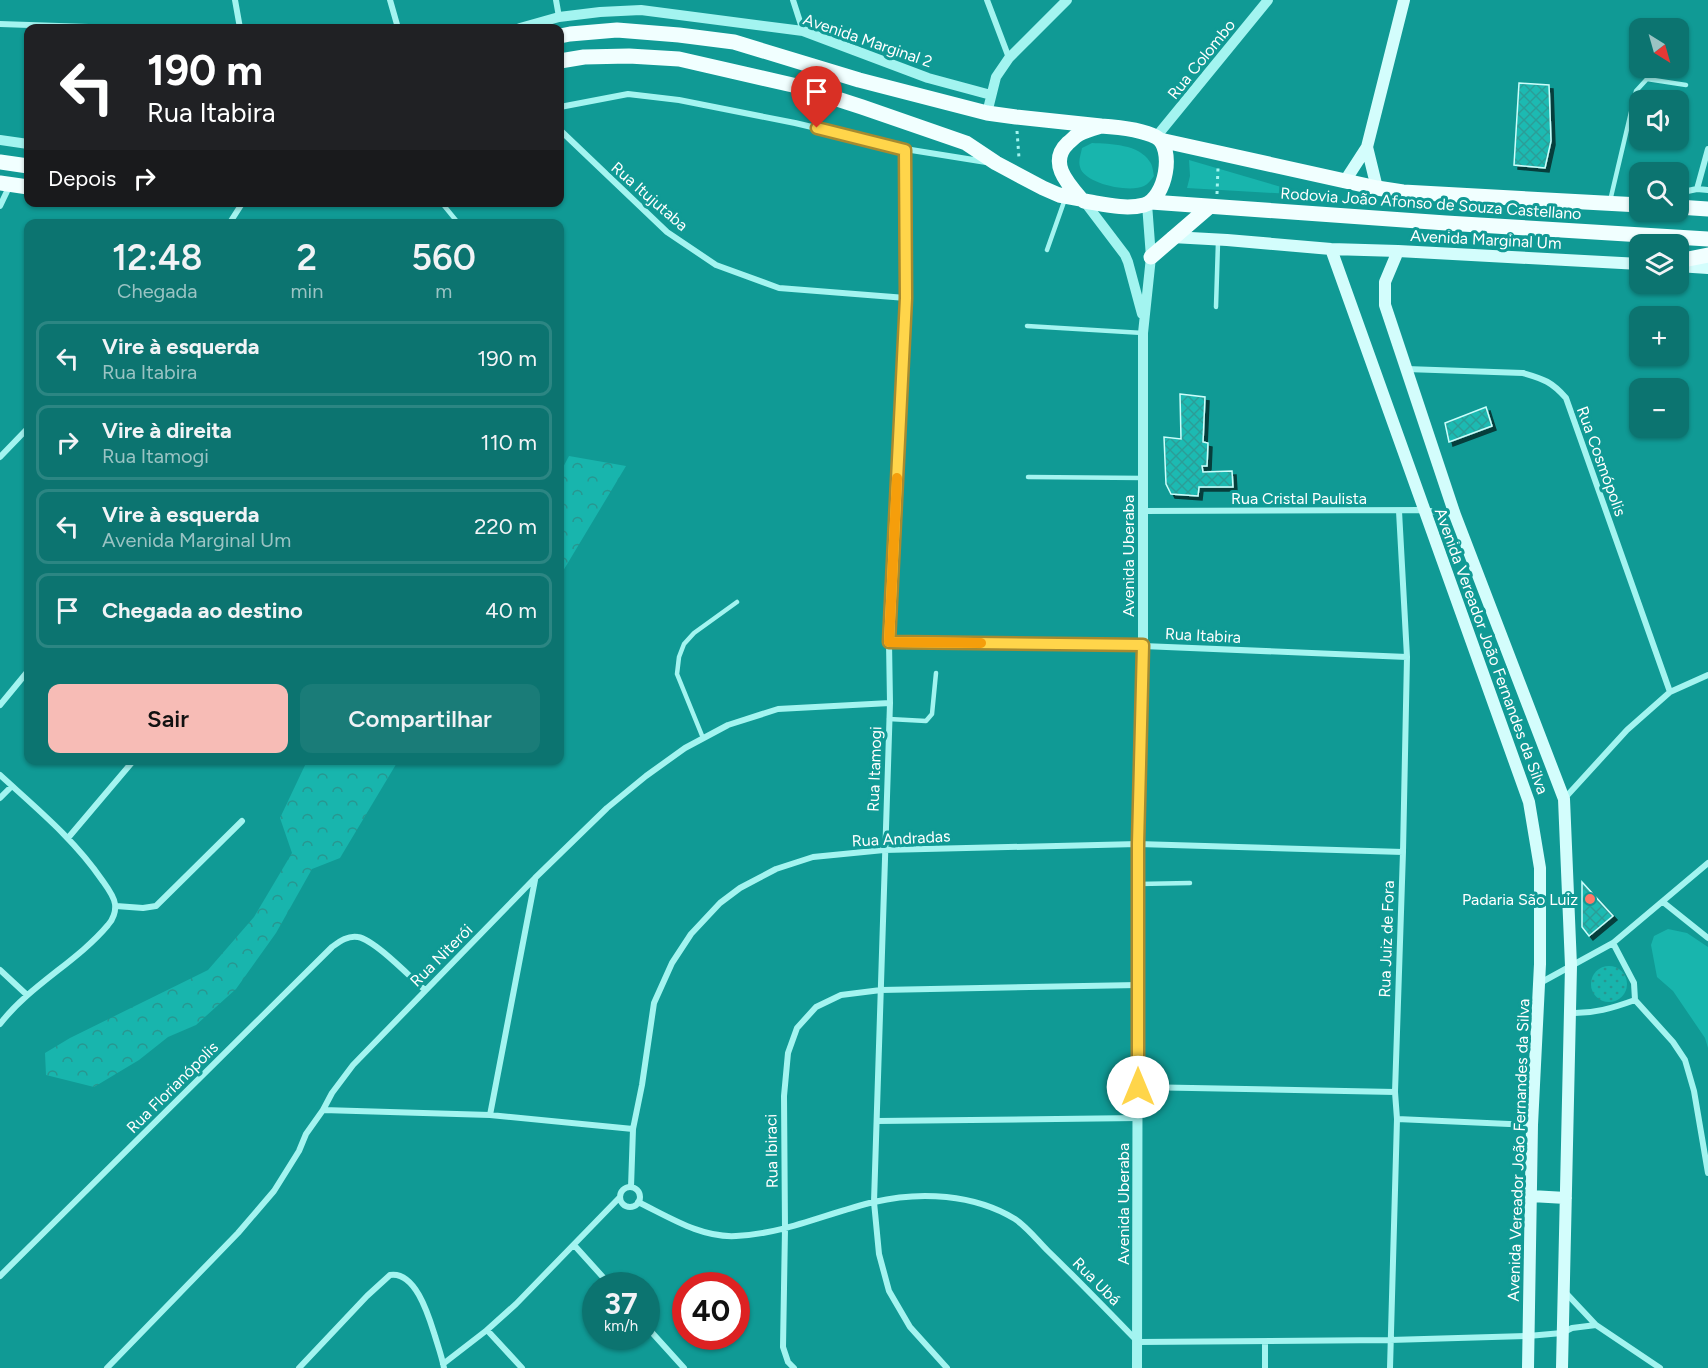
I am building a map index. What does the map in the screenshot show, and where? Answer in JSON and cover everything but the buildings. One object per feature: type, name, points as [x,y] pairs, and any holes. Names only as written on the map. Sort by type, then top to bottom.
[{"type":"main road","points":[[1345,181],[1368,147],[1404,0]]},
{"type":"main road","points":[[564,35],[617,30],[734,42],[859,80],[987,113],[1120,127],[1158,138],[1166,158],[1166,172],[1162,188],[1149,203],[1131,207],[1109,205],[1077,199],[1042,188],[996,163],[966,143],[797,86],[679,59],[629,56],[584,57],[564,60]]},
{"type":"main road","points":[[1077,199],[1061,172],[1059,159],[1065,147],[1077,135],[1101,126]]},
{"type":"main road","name":"Rodovia João Afonso de Souza Castellano","points":[[1158,138],[1218,154],[1377,188],[1629,204]]},
{"type":"main road","points":[[1368,147],[1377,188]]},
{"type":"main road","points":[[0,162],[24,165]]},
{"type":"main road","points":[[5,184],[24,186]]},
{"type":"main road","name":"Rodovia João Afonso de Souza Castellano","points":[[1149,203],[1708,238]]},
{"type":"main road","points":[[1151,257],[1172,237],[1213,207]]},
{"type":"main road","points":[[1689,207],[1708,208]]},
{"type":"main road","name":"Avenida Marginal Um","points":[[1172,237],[1331,249],[1398,250],[1629,263]]},
{"type":"main road","name":"Avenida Vereador João Fernandes da Silva","points":[[1331,249],[1529,802],[1540,868],[1540,983],[1532,1125],[1528,1368]]},
{"type":"main road","name":"Avenida Vereador João Fernandes da Silva","points":[[1398,250],[1385,282],[1385,305],[1455,516],[1564,799],[1571,966],[1562,1368]]},
{"type":"main road","points":[[1689,259],[1708,255]]},
{"type":"main road","points":[[1689,267],[1708,268]]},
{"type":"main road","points":[[1531,1196],[1566,1198]]},
{"type":"street","points":[[235,0],[239,24]]},
{"type":"street","points":[[390,0],[397,24]]},
{"type":"street","points":[[556,0],[559,17]]},
{"type":"street","points":[[793,0],[803,31]]},
{"type":"street","points":[[987,0],[1009,58]]},
{"type":"street","points":[[987,113],[996,77],[1009,58],[1067,0]]},
{"type":"street","name":"Rua Colombo","points":[[1158,138],[1268,0]]},
{"type":"street","name":"Avenida Marginal 2","points":[[534,24],[559,17],[641,10],[803,31],[928,78],[991,95]]},
{"type":"street","points":[[0,24],[24,25]]},
{"type":"street","points":[[564,106],[628,94],[679,100],[784,121],[905,150],[996,163]]},
{"type":"street","name":"Rua Itujutaba","points":[[564,134],[667,232],[716,265],[779,288],[906,298]]},
{"type":"street","points":[[0,140],[24,143]]},
{"type":"street","points":[[1697,189],[1708,149]]},
{"type":"street","name":"Rua Itamogi","points":[[905,150],[906,298],[889,642],[890,703],[874,1202],[879,1254],[889,1291],[910,1327],[947,1368]]},
{"type":"street","points":[[0,206],[5,184]]},
{"type":"street","points":[[1689,191],[1708,190]]},
{"type":"street","name":"Avenida Uberaba","points":[[1077,199],[1125,255],[1144,319]]},
{"type":"street","points":[[1614,203],[1629,201]]},
{"type":"street","name":"Avenida Uberaba","points":[[1137,1368],[1138,844],[1143,645],[1143,333],[1151,257],[1149,203]]},
{"type":"street","name":"Rua Cosmópolis","points":[[1405,369],[1523,373],[1542,378],[1555,385],[1566,398],[1670,692]]},
{"type":"street","points":[[0,457],[24,432]]},
{"type":"street","name":"Rua Cristal Paulista","points":[[1143,511],[1424,510],[1455,516]]},
{"type":"street","name":"Rua Juiz de Fora","points":[[1390,1368],[1407,657],[1399,511]]},
{"type":"street","name":"Rua Itabira","points":[[889,642],[1143,645],[1407,657]]},
{"type":"street","points":[[1564,799],[1627,730],[1670,692],[1708,675]]},
{"type":"street","points":[[0,705],[24,676]]},
{"type":"street","name":"Rua Niterói","points":[[107,1368],[238,1233],[274,1191],[306,1134],[352,1065],[535,878],[607,808],[685,748],[728,725],[778,709],[890,703]]},
{"type":"street","points":[[68,838],[130,765]]},
{"type":"street","points":[[0,775],[68,838],[94,868],[115,903],[114,915],[110,924],[27,995],[0,1024]]},
{"type":"street","points":[[0,798],[12,786]]},
{"type":"street","points":[[115,903],[143,908],[156,906],[242,821]]},
{"type":"street","name":"Rua Andradas","points":[[631,1187],[633,1128],[654,1003],[672,963],[691,934],[720,903],[740,888],[776,869],[813,857],[884,850],[1138,844],[1403,852]]},
{"type":"street","points":[[1540,983],[1613,943],[1708,863]]},
{"type":"street","points":[[490,1115],[535,878]]},
{"type":"street","points":[[1663,902],[1708,938]]},
{"type":"street","name":"Rua Florianópolis","points":[[0,1276],[332,947],[351,937],[370,942],[425,990]]},
{"type":"street","points":[[1613,943],[1634,982],[1635,1000],[1673,1042],[1685,1060],[1694,1091],[1708,1173]]},
{"type":"street","points":[[0,970],[27,995]]},
{"type":"street","name":"Rua Ibiraci","points":[[788,1362],[783,1347],[784,1096],[788,1053],[796,1028],[816,1007],[841,995],[881,990],[1138,985]]},
{"type":"street","points":[[1569,1013],[1587,1014],[1635,1000]]},
{"type":"street","points":[[1138,1087],[1395,1092]]},
{"type":"street","points":[[323,1110],[490,1115],[633,1128]]},
{"type":"street","points":[[877,1121],[1138,1118]]},
{"type":"street","points":[[1397,1119],[1532,1125]]},
{"type":"street","points":[[299,1368],[390,1275],[400,1276],[417,1291],[427,1311],[444,1366],[516,1304],[620,1197],[622,1191],[631,1187],[639,1193],[638,1202],[633,1206],[622,1203],[620,1197]]},
{"type":"street","name":"Rua Ubá","points":[[638,1202],[710,1234],[736,1236],[785,1229],[874,1202],[912,1197],[953,1197],[984,1205],[1016,1220],[1138,1342]]},
{"type":"street","points":[[574,1245],[598,1272]]},
{"type":"street","points":[[1562,1290],[1596,1325],[1660,1368]]},
{"type":"street","points":[[1138,1342],[1265,1342],[1528,1336],[1562,1334],[1572,1328],[1596,1325]]},
{"type":"street","points":[[487,1330],[522,1368]]},
{"type":"street","points":[[660,1341],[684,1368]]},
{"type":"street","points":[[1265,1342],[1265,1368]]},
{"type":"street","points":[[781,1368],[788,1362],[794,1368]]},
{"type":"lane","points":[[1614,203],[1636,91],[1647,79],[1686,85]]},
{"type":"lane","points":[[1047,250],[1077,199]]},
{"type":"lane","points":[[445,207],[455,219]]},
{"type":"lane","points":[[1216,307],[1218,239]]},
{"type":"lane","points":[[1028,326],[1143,333]]},
{"type":"lane","points":[[1028,477],[1143,478]]},
{"type":"lane","points":[[703,738],[677,674],[679,657],[684,644],[694,633],[737,602]]},
{"type":"lane","points":[[889,719],[926,721],[932,714],[936,673]]},
{"type":"lane","points":[[1138,884],[1190,883]]},
{"type":"path","points":[[1016,117],[1020,176]]},
{"type":"path","points":[[1213,207],[1218,154]]},
{"type":"green space","points":[[1092,143],[1132,148],[1145,156],[1151,164],[1154,176],[1144,186],[1137,188],[1108,186],[1090,178],[1083,173],[1079,162],[1082,148]]},
{"type":"green space","points":[[1189,160],[1309,195],[1187,188],[1190,176]]},
{"type":"green space","points":[[569,456],[626,466],[564,569],[564,465]]},
{"type":"green space","points":[[305,765],[396,765],[340,858],[312,869],[276,933],[236,989],[196,1025],[168,1037],[139,1060],[94,1087],[46,1075],[45,1053],[70,1038],[208,970],[254,917],[292,853],[280,818]]},
{"type":"green space","points":[[1668,929],[1687,933],[1708,947],[1708,1048],[1705,1038],[1673,991],[1657,977],[1651,945],[1654,936]]},
{"type":"green space","points":[[1609,966],[1622,971],[1627,984],[1622,997],[1609,1002],[1596,997],[1591,984],[1596,971]]},
{"type":"slow traffic","points":[[897,478],[889,642],[981,643]]},
{"type":"place","name":"Padaria São Luiz","points":[[1590,899]]},
{"type":"route","points":[[817,128],[905,150],[906,298],[889,642],[1143,645],[1138,844],[1138,1087]]}]
